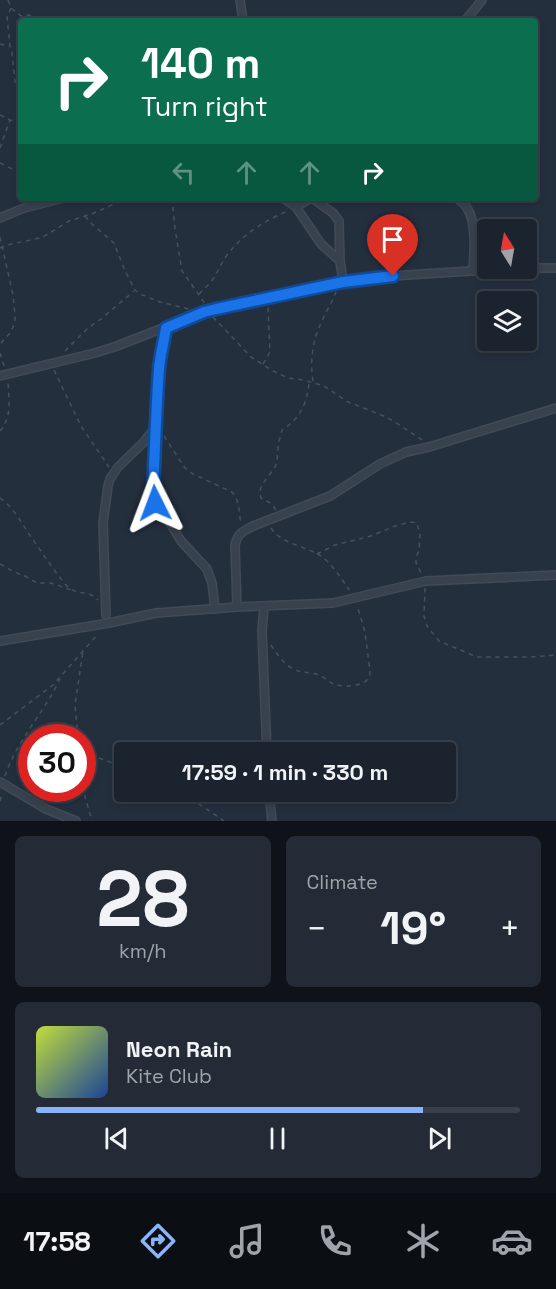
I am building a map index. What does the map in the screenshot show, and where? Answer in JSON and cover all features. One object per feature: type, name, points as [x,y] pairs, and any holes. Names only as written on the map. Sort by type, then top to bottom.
[{"type":"street","points":[[240,0],[243,18]]},
{"type":"street","points":[[467,18],[482,0]]},
{"type":"street","points":[[0,218],[24,208],[51,201]]},
{"type":"street","points":[[288,201],[296,207],[321,244],[340,261]]},
{"type":"street","points":[[296,207],[307,201]]},
{"type":"street","points":[[316,201],[333,213],[339,221],[341,282]]},
{"type":"street","points":[[460,201],[470,213],[475,248],[473,271]]},
{"type":"street","points":[[537,268],[556,268]]},
{"type":"street","points":[[3,376],[95,353],[207,311],[341,282],[376,277],[477,271]]},
{"type":"street","points":[[166,328],[159,366],[153,500],[181,541],[207,569],[212,583],[214,609]]},
{"type":"street","points":[[237,607],[235,545],[237,536],[242,532],[330,496],[380,464],[406,452],[556,408]]},
{"type":"street","points":[[106,615],[104,516],[108,486],[113,473],[143,443],[156,426]]},
{"type":"street","points":[[0,640],[109,623],[148,614],[333,603],[426,581],[556,575]]},
{"type":"street","points":[[264,606],[262,631],[267,742]]},
{"type":"street","points":[[2,783],[46,810],[76,821]]},
{"type":"street","points":[[270,802],[272,821]]},
{"type":"path","points":[[8,0],[11,8],[21,15],[34,18]]},
{"type":"path","points":[[11,8],[8,18],[10,46],[18,87]]},
{"type":"path","points":[[0,44],[10,46]]},
{"type":"path","points":[[0,115],[18,121]]},
{"type":"path","points":[[0,148],[10,120]]},
{"type":"path","points":[[0,163],[18,172]]},
{"type":"path","points":[[1,248],[43,237],[69,221],[120,201]]},
{"type":"path","points":[[172,201],[182,271],[199,294],[207,311],[251,357],[288,378],[330,389],[348,402],[395,422],[429,447]]},
{"type":"path","points":[[199,294],[239,242],[266,221],[296,207]]},
{"type":"path","points":[[85,216],[114,243],[135,290],[168,305],[207,311]]},
{"type":"path","points":[[0,237],[15,304],[15,322],[11,332],[0,344]]},
{"type":"path","points":[[313,383],[311,367],[315,340],[341,282]]},
{"type":"path","points":[[113,473],[89,441],[54,363],[88,328],[135,290]]},
{"type":"path","points":[[262,364],[270,352],[268,298]]},
{"type":"path","points":[[0,353],[9,398],[8,417],[0,431]]},
{"type":"path","points":[[280,516],[272,504],[261,498],[260,489],[276,467],[282,430],[299,415],[307,396],[309,382]]},
{"type":"path","points":[[156,426],[184,468],[236,496],[242,532]]},
{"type":"path","points":[[0,498],[15,513],[47,560],[72,590]]},
{"type":"path","points":[[262,631],[281,660],[294,670],[324,677],[334,685],[348,686],[365,682],[370,677],[361,615],[341,578],[324,559],[275,533],[267,521]]},
{"type":"path","points":[[317,554],[331,546],[371,536],[395,526],[411,522],[417,523],[420,535],[416,563],[426,581],[424,616],[427,626],[439,641],[477,657],[556,655]]},
{"type":"path","points":[[0,564],[37,583],[51,583],[95,596],[106,615]]},
{"type":"path","points":[[0,725],[53,685],[109,623]]},
{"type":"path","points":[[77,724],[75,705],[84,651]]},
{"type":"path","points":[[2,783],[24,736],[49,700],[62,675]]},
{"type":"path","points":[[96,757],[114,763]]},
{"type":"path","points":[[87,802],[92,821]]},
{"type":"path","points":[[195,802],[224,821]]},
{"type":"route","points":[[155,503],[153,490],[159,366],[166,328],[216,309],[343,282],[393,276]]}]
